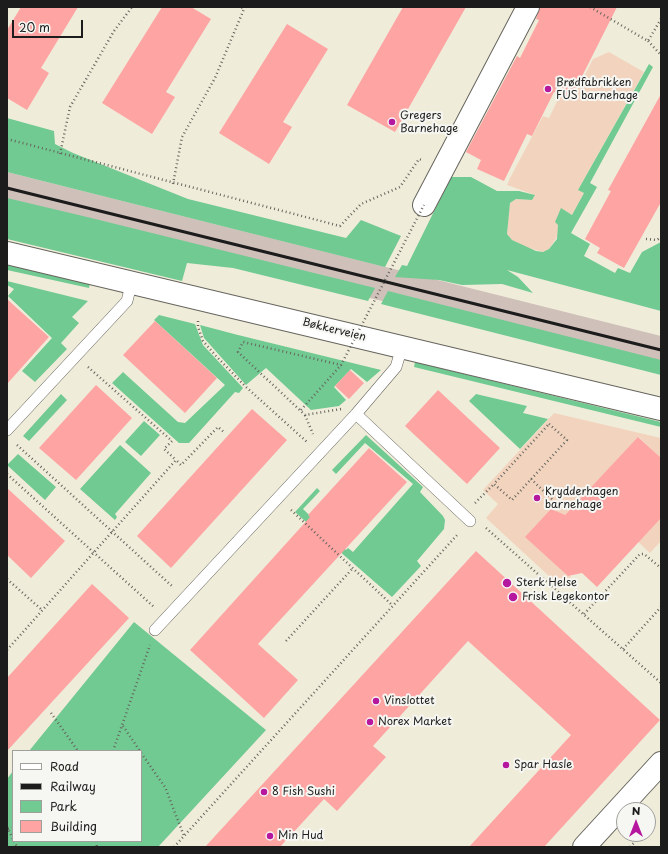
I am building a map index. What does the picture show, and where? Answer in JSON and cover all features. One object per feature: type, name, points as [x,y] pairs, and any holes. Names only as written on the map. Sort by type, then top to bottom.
[{"type":"street","points":[[424,205],[528,7]]},
{"type":"street","name":"Bøkkerveien","points":[[7,253],[132,281],[661,410]]},
{"type":"street","points":[[584,847],[661,763]]},
{"type":"lane","points":[[7,430],[127,301],[132,281]]},
{"type":"lane","points":[[155,630],[356,414],[396,367],[402,347]]},
{"type":"lane","points":[[356,414],[472,519]]},
{"type":"path","points":[[60,154],[70,107],[114,31],[132,7]]},
{"type":"path","points":[[590,7],[648,41],[661,55]]},
{"type":"path","points":[[173,184],[182,137],[215,78],[244,8]]},
{"type":"path","points":[[648,41],[661,19]]},
{"type":"path","points":[[7,139],[173,184],[340,226],[361,204],[400,187],[419,159],[444,168]]},
{"type":"path","points":[[301,410],[341,365],[424,205]]},
{"type":"path","points":[[646,239],[657,240],[661,237]]},
{"type":"path","points":[[198,319],[198,327],[204,341],[216,356],[246,387],[319,453]]},
{"type":"path","points":[[319,453],[305,415],[301,410],[238,352],[243,342],[341,365]]},
{"type":"path","points":[[76,356],[172,441],[164,449],[181,465],[218,426],[225,433]]},
{"type":"path","points":[[305,415],[341,409]]},
{"type":"path","points":[[174,847],[392,605],[472,519],[473,505],[549,424],[567,440],[512,500],[494,484]]},
{"type":"path","points":[[22,449],[185,598]]},
{"type":"path","points":[[7,650],[176,460]]},
{"type":"path","points":[[7,474],[167,618]]},
{"type":"path","points":[[531,479],[555,502]]},
{"type":"path","points":[[278,498],[392,605]]},
{"type":"path","points":[[472,519],[584,614],[661,683]]},
{"type":"path","points":[[584,614],[640,554],[644,554],[661,568]]},
{"type":"path","points":[[286,641],[353,568]]},
{"type":"path","points":[[7,579],[42,610]]},
{"type":"path","points":[[623,649],[661,607]]},
{"type":"path","points":[[113,750],[155,630]]},
{"type":"path","points":[[51,712],[77,750]]},
{"type":"path","points":[[122,726],[139,750]]},
{"type":"path","points":[[142,755],[165,787],[184,836]]},
{"type":"path","points":[[8,828],[12,838]]},
{"type":"shaded area","points":[[609,52],[644,72],[578,190],[584,193],[572,215],[561,209],[557,237],[549,249],[543,252],[525,247],[512,240],[507,234],[510,203],[516,199],[532,200],[535,195],[507,185],[510,178],[543,116],[549,118],[560,95],[572,100],[593,59]]},
{"type":"shaded area","points":[[7,172],[661,336],[661,371],[7,207]]},
{"type":"shaded area","name":"Krydderhagen barnehage","points":[[554,413],[661,438],[661,459],[639,437],[563,517],[553,509],[527,536],[571,577],[563,589],[486,518],[498,504],[483,490]]},
{"type":"shaded area","points":[[661,515],[661,541],[650,553],[637,541]]},
{"type":"green space","points":[[649,64],[653,67],[590,183],[597,187],[571,233],[590,244],[584,256],[615,273],[618,268],[630,273],[642,252],[661,242],[661,311],[507,270],[518,277],[533,293],[502,284],[462,285],[439,280],[395,277],[402,265],[407,266],[451,177],[471,177],[497,191],[519,191],[535,195],[532,200],[516,199],[510,203],[507,234],[512,240],[536,251],[543,252],[549,249],[557,239],[558,225],[555,222],[561,208],[572,215],[584,193],[578,190]]},
{"type":"green space","points":[[7,118],[54,131],[55,144],[73,153],[188,199],[346,238],[361,220],[401,236],[385,267],[7,172]]},
{"type":"green space","points":[[7,198],[375,288],[368,301],[233,268],[187,263],[182,281],[7,239]]},
{"type":"green space","points":[[7,265],[90,283],[89,288],[7,270]]},
{"type":"green space","points":[[7,281],[88,301],[72,317],[79,323],[61,343],[67,349],[35,382],[22,371],[52,338],[8,296],[14,289],[7,285]]},
{"type":"green space","points":[[388,291],[661,360],[661,375],[381,304]]},
{"type":"green space","points":[[159,315],[195,324],[203,345],[243,388],[239,393],[235,392],[189,443],[179,443],[112,383],[123,372],[178,422],[185,423],[225,385],[154,320]]},
{"type":"green space","points":[[200,325],[381,370],[367,382],[351,369],[334,387],[346,400],[339,406],[311,410],[266,368],[246,385],[204,338]]},
{"type":"green space","points":[[415,362],[661,422],[661,427],[414,367]]},
{"type":"green space","points":[[61,394],[67,400],[29,441],[23,436]]},
{"type":"green space","points":[[476,394],[527,406],[523,413],[548,419],[520,449],[469,401]]},
{"type":"green space","points":[[144,421],[160,435],[141,456],[125,442]]},
{"type":"green space","points":[[366,435],[423,487],[420,492],[445,520],[444,529],[417,561],[421,566],[392,597],[338,550],[342,546],[346,550],[348,548],[353,552],[413,484],[365,443],[336,474],[332,470]]},
{"type":"green space","points":[[120,445],[151,473],[115,514],[117,517],[115,520],[80,489]]},
{"type":"green space","points":[[18,454],[56,487],[45,500],[7,465]]},
{"type":"green space","points":[[317,488],[320,491],[303,509],[330,535],[326,540],[295,512]]},
{"type":"green space","points":[[134,622],[266,730],[158,847],[7,847],[7,779],[12,772],[12,842],[142,842],[142,750],[30,750]]},
{"type":"building","points":[[21,7],[78,7],[41,68],[49,73],[27,110],[7,98],[7,30]]},
{"type":"building","points":[[162,7],[191,7],[211,19],[166,92],[175,97],[152,134],[102,103]]},
{"type":"building","points":[[403,7],[466,7],[395,132],[347,105]]},
{"type":"building","points":[[540,7],[617,7],[570,100],[554,92],[532,136],[527,134],[504,181],[477,169],[481,160],[466,152],[517,56],[520,58],[539,20],[536,19]]},
{"type":"building","points":[[287,24],[328,49],[283,122],[292,127],[269,164],[219,133]]},
{"type":"building","points":[[661,94],[661,202],[624,268],[597,253],[600,248],[585,239],[611,191],[608,190]]},
{"type":"building","points":[[7,299],[49,337],[7,384]]},
{"type":"building","points":[[155,321],[217,378],[185,413],[123,355]]},
{"type":"building","points":[[350,370],[364,383],[349,399],[335,386]]},
{"type":"building","points":[[96,385],[132,418],[76,480],[39,448]]},
{"type":"building","points":[[438,390],[500,448],[467,484],[405,426]]},
{"type":"building","points":[[252,409],[287,440],[171,568],[137,536]]},
{"type":"building","points":[[638,437],[661,458],[661,518],[597,587],[582,573],[568,576],[525,537],[551,509],[565,515]]},
{"type":"building","points":[[369,448],[407,482],[258,644],[298,680],[264,718],[190,650],[310,517],[308,515]]},
{"type":"building","points":[[7,488],[65,541],[31,578],[7,555]]},
{"type":"building","name":"Vinslottet","points":[[476,551],[660,720],[544,847],[469,847],[571,735],[468,641],[373,746],[386,757],[337,811],[324,799],[280,847],[205,847]]},
{"type":"building","points":[[92,584],[129,618],[7,751],[7,678]]},
{"type":"railway","points":[[7,188],[661,350]]},
{"type":"place","name":"Brødfabrikken FUS barnehage","points":[[548,89]]},
{"type":"place","name":"Gregers Barnehage","points":[[392,122]]},
{"type":"place","name":"Krydderhagen barnehage","points":[[537,498]]},
{"type":"place","name":"Sterk Helse","points":[[507,583]]},
{"type":"place","name":"Frisk Legekontor","points":[[513,597]]},
{"type":"place","name":"Vinslottet","points":[[376,701]]},
{"type":"place","name":"Norex Market","points":[[370,722]]},
{"type":"place","name":"Spar Hasle","points":[[506,765]]},
{"type":"place","name":"8 Fish Sushi","points":[[264,792]]},
{"type":"place","name":"Min Hud","points":[[270,836]]}]
